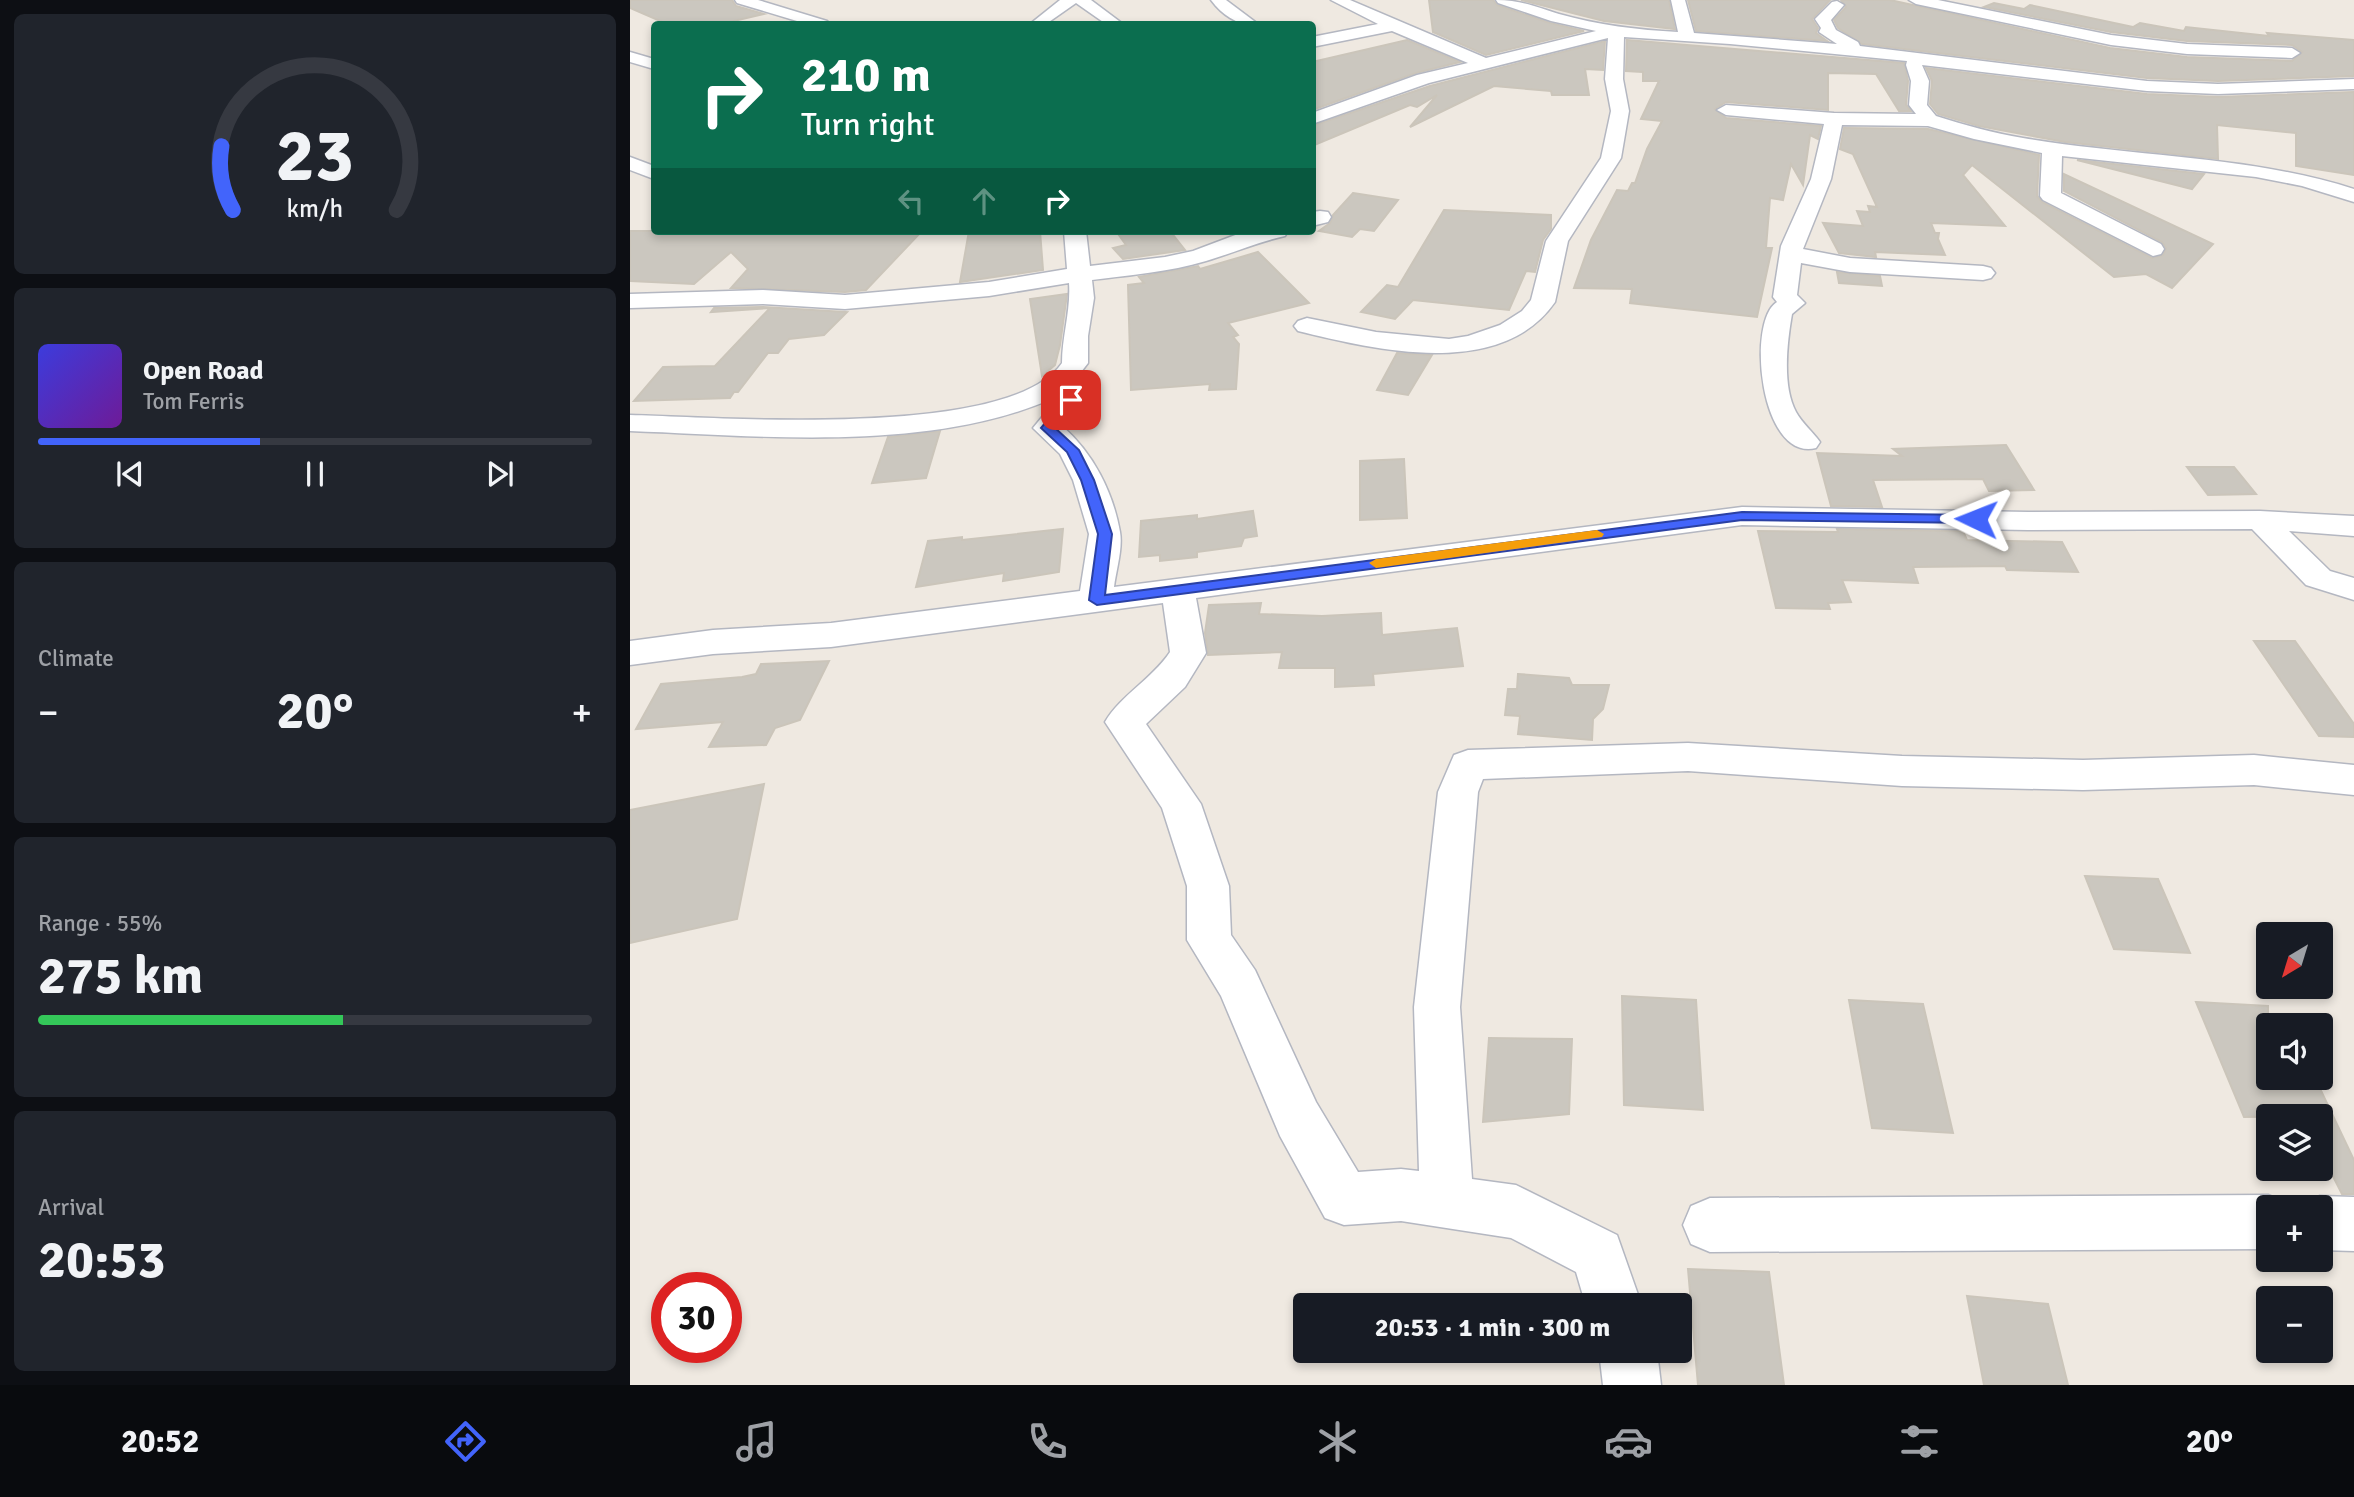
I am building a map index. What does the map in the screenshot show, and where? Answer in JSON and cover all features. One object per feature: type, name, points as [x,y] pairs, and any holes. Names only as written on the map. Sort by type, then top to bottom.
[{"type":"street","points":[[742,0],[812,21]]},
{"type":"street","points":[[1041,21],[1070,0]]},
{"type":"street","points":[[1081,0],[1111,21]]},
{"type":"street","points":[[1218,0],[1224,8],[1246,21]]},
{"type":"street","points":[[1338,0],[1483,63]]},
{"type":"street","points":[[1503,0],[1556,18],[1635,35],[1854,50],[2147,86],[2218,89],[2354,85]]},
{"type":"street","points":[[1678,0],[1688,38]]},
{"type":"street","points":[[1916,0],[2111,40],[2187,49],[2292,53]]},
{"type":"street","points":[[1837,5],[1823,19],[1829,28],[1827,32],[1853,45],[1854,50]]},
{"type":"street","points":[[1316,41],[1394,26]]},
{"type":"street","points":[[1316,118],[1423,79],[1570,45],[1616,31]]},
{"type":"street","points":[[1307,326],[1376,340],[1449,347],[1474,343],[1531,316],[1543,302],[1558,241],[1611,158],[1620,111],[1614,79],[1616,31]]},
{"type":"street","points":[[630,57],[651,63]]},
{"type":"street","points":[[1917,57],[1914,65],[1920,80],[1918,105],[1929,120]]},
{"type":"street","points":[[1726,110],[1835,119],[1929,120],[1955,130],[2052,149],[2250,171],[2304,181],[2354,196]]},
{"type":"street","points":[[1806,442],[1782,411],[1777,379],[1778,322],[1780,311],[1793,303],[1785,297],[1791,254],[1809,202],[1821,179],[1835,119]]},
{"type":"street","points":[[2052,149],[2050,196],[2153,249]]},
{"type":"street","points":[[630,163],[651,172]]},
{"type":"street","points":[[630,423],[808,429],[902,426],[1011,406],[1044,392],[1067,375],[1075,363],[1075,336],[1082,298],[1076,235]]},
{"type":"street","points":[[630,301],[762,298],[845,302],[989,289],[1184,260],[1238,240],[1260,235]]},
{"type":"street","points":[[1791,254],[1850,265],[1983,273]]},
{"type":"street","points":[[1055,384],[1071,400],[1047,428],[1072,450],[1088,480],[1105,534],[1097,600]]},
{"type":"street","points":[[630,653],[713,642],[831,635],[1742,516],[2028,521],[2260,520],[2354,526]]},
{"type":"street","points":[[2260,520],[2318,578],[2354,589]]},
{"type":"street","points":[[1179,598],[1188,653],[1172,678],[1124,722],[1181,804],[1208,886],[1209,940],[1239,984],[1297,1119],[1344,1199],[1401,1195],[1516,1212],[1598,1254],[1610,1293]]},
{"type":"street","points":[[1447,1202],[1437,1007],[1458,792],[1468,765],[1688,757],[1902,771],[2083,775],[2254,770],[2354,780]]},
{"type":"street","points":[[1710,1225],[2256,1222]]},
{"type":"street","points":[[2333,1223],[2354,1224]]},
{"type":"street","points":[[1629,1363],[1632,1385]]},
{"type":"building","points":[[630,0],[732,0],[736,6],[764,14],[734,21],[660,21],[630,8]]},
{"type":"building","points":[[1429,0],[1493,0],[1497,5],[1584,31],[1486,55],[1433,32]]},
{"type":"building","points":[[1521,0],[1669,0],[1675,29],[1604,21]]},
{"type":"building","points":[[1688,0],[1830,0],[1812,19],[1818,28],[1816,33],[1827,41],[1696,31]]},
{"type":"building","points":[[1841,0],[1890,0],[2110,48],[2187,57],[2292,61],[2302,52],[2292,45],[2187,41],[2111,32],[1984,7],[1994,3],[2024,9],[2030,5],[2133,27],[2140,23],[2184,31],[2186,27],[2269,36],[2267,33],[2354,40],[2354,76],[2218,81],[2147,78],[1862,44],[1838,28],[1834,20],[1846,7]]},
{"type":"building","points":[[1407,40],[1460,62],[1416,73],[1316,109],[1316,61]]},
{"type":"building","points":[[1627,40],[1904,63],[1908,81],[1906,105],[1911,111],[1899,111],[1876,74],[1828,73],[1828,110],[1726,102],[1715,109],[1726,118],[1821,126],[1818,139],[1810,135],[1803,185],[1791,164],[1783,200],[1770,198],[1766,248],[1772,248],[1757,317],[1630,303],[1632,289],[1574,288],[1591,240],[1617,190],[1628,191],[1632,183],[1635,183],[1647,149],[1662,121],[1641,119],[1659,81],[1643,81],[1643,72],[1626,71]]},
{"type":"building","points":[[1605,41],[1603,70],[1585,69],[1589,95],[1552,95],[1551,91],[1494,86],[1410,127],[1437,95],[1417,107],[1410,105],[1316,144],[1316,125],[1430,86]]},
{"type":"building","points":[[1926,68],[2147,94],[2218,97],[2354,92],[2354,175],[2296,166],[2296,133],[2217,125],[2218,159],[2065,142],[1979,126],[1938,114],[1930,104],[1932,81]]},
{"type":"building","points":[[1844,128],[1928,129],[2039,155],[2037,196],[2042,202],[2152,258],[2163,255],[2166,248],[2162,242],[2064,191],[2064,174],[2213,244],[2172,288],[2146,274],[2114,277],[1972,165],[1963,175],[2005,226],[1931,223],[1935,233],[1939,233],[1938,239],[1945,255],[1875,252],[1876,257],[1839,253],[1823,223],[1863,226],[1857,211],[1870,212],[1868,206],[1877,207],[1853,154],[1840,149]]},
{"type":"building","points":[[2077,160],[2204,174],[2192,189]]},
{"type":"building","points":[[1353,193],[1398,200],[1374,231],[1360,229],[1352,237],[1319,231],[1330,223],[1333,215]]},
{"type":"building","points":[[1444,210],[1551,215],[1551,229],[1543,240],[1535,272],[1526,271],[1509,310],[1413,300],[1395,319],[1361,312],[1387,285],[1398,287]]},
{"type":"building","points":[[630,231],[651,231],[651,235],[918,235],[866,290],[845,292],[731,288],[748,269],[731,252],[694,284],[630,281]]},
{"type":"building","points":[[968,235],[1040,235],[1043,270],[960,282]]},
{"type":"building","points":[[1119,235],[1173,235],[1185,250],[1123,259],[1113,248],[1126,245]]},
{"type":"building","points":[[1258,252],[1309,303],[1228,323],[1238,335],[1233,337],[1239,344],[1236,389],[1209,390],[1210,384],[1131,390],[1128,285],[1144,283],[1139,277],[1198,266],[1200,269]]},
{"type":"building","points":[[1837,272],[1880,276],[1882,286],[1839,283]]},
{"type":"building","points":[[1067,294],[1055,365],[1042,376],[1030,299]]},
{"type":"building","points":[[763,307],[847,312],[824,335],[789,339],[778,353],[768,353],[738,392],[734,392],[730,398],[634,401],[663,367],[715,366],[770,308],[711,312],[714,308]]},
{"type":"building","points":[[1397,353],[1432,355],[1408,395],[1377,390]]},
{"type":"building","points":[[940,431],[926,478],[872,483],[888,437]]},
{"type":"building","points":[[2006,445],[2034,490],[1989,491],[1983,479],[1873,480],[1882,507],[1831,506],[1817,453],[1902,456],[1893,449]]},
{"type":"building","points":[[1404,459],[1407,518],[1360,520],[1360,461]]},
{"type":"building","points":[[2187,467],[2234,467],[2256,494],[2208,495]]},
{"type":"building","points":[[1253,511],[1257,536],[1244,538],[1241,546],[1197,552],[1197,557],[1160,561],[1160,555],[1139,557],[1141,521],[1197,515],[1197,519]]},
{"type":"building","points":[[1063,529],[1059,572],[1003,581],[1004,573],[916,587],[928,541]]},
{"type":"building","points":[[1837,529],[1963,531],[1967,540],[2062,542],[2078,572],[2007,570],[2005,566],[1913,567],[1918,583],[1842,580],[1851,602],[1828,603],[1830,609],[1776,608],[1758,531],[1838,532]]},
{"type":"building","points":[[1261,603],[1259,614],[1322,616],[1381,613],[1382,635],[1457,628],[1463,666],[1373,674],[1374,685],[1335,687],[1335,668],[1279,668],[1282,652],[1208,655],[1205,633],[1209,605]]},
{"type":"building","points":[[2254,641],[2295,641],[2354,724],[2354,737],[2319,736]]},
{"type":"building","points":[[829,661],[800,720],[775,728],[766,745],[709,747],[723,722],[636,729],[661,684],[742,677],[756,674],[761,664]]},
{"type":"building","points":[[1518,674],[1569,678],[1572,685],[1609,685],[1603,709],[1593,719],[1592,740],[1518,734],[1520,716],[1505,715],[1508,689],[1517,689]]},
{"type":"building","points":[[764,784],[737,919],[630,943],[630,810]]},
{"type":"building","points":[[2085,876],[2158,879],[2190,953],[2114,949]]},
{"type":"building","points":[[1622,996],[1696,1000],[1703,1110],[1624,1105]]},
{"type":"building","points":[[1849,1000],[1923,1004],[1953,1133],[1872,1128]]},
{"type":"building","points":[[2196,1002],[2268,1006],[2268,1013],[2256,1013],[2256,1090],[2321,1090],[2327,1104],[2256,1104],[2256,1117],[2244,1117]]},
{"type":"building","points":[[1489,1038],[1572,1039],[1569,1114],[1483,1122]]},
{"type":"building","points":[[2333,1116],[2354,1160],[2354,1194],[2342,1194],[2333,1176]]},
{"type":"building","points":[[1688,1269],[1769,1272],[1784,1385],[1698,1385]]},
{"type":"building","points":[[1967,1296],[2048,1304],[2068,1385],[1984,1385]]},
{"type":"slow traffic","points":[[1376,563],[1597,534]]},
{"type":"route","points":[[1071,400],[1047,428],[1072,450],[1088,480],[1105,534],[1097,600],[1742,516],[1976,519]]}]
